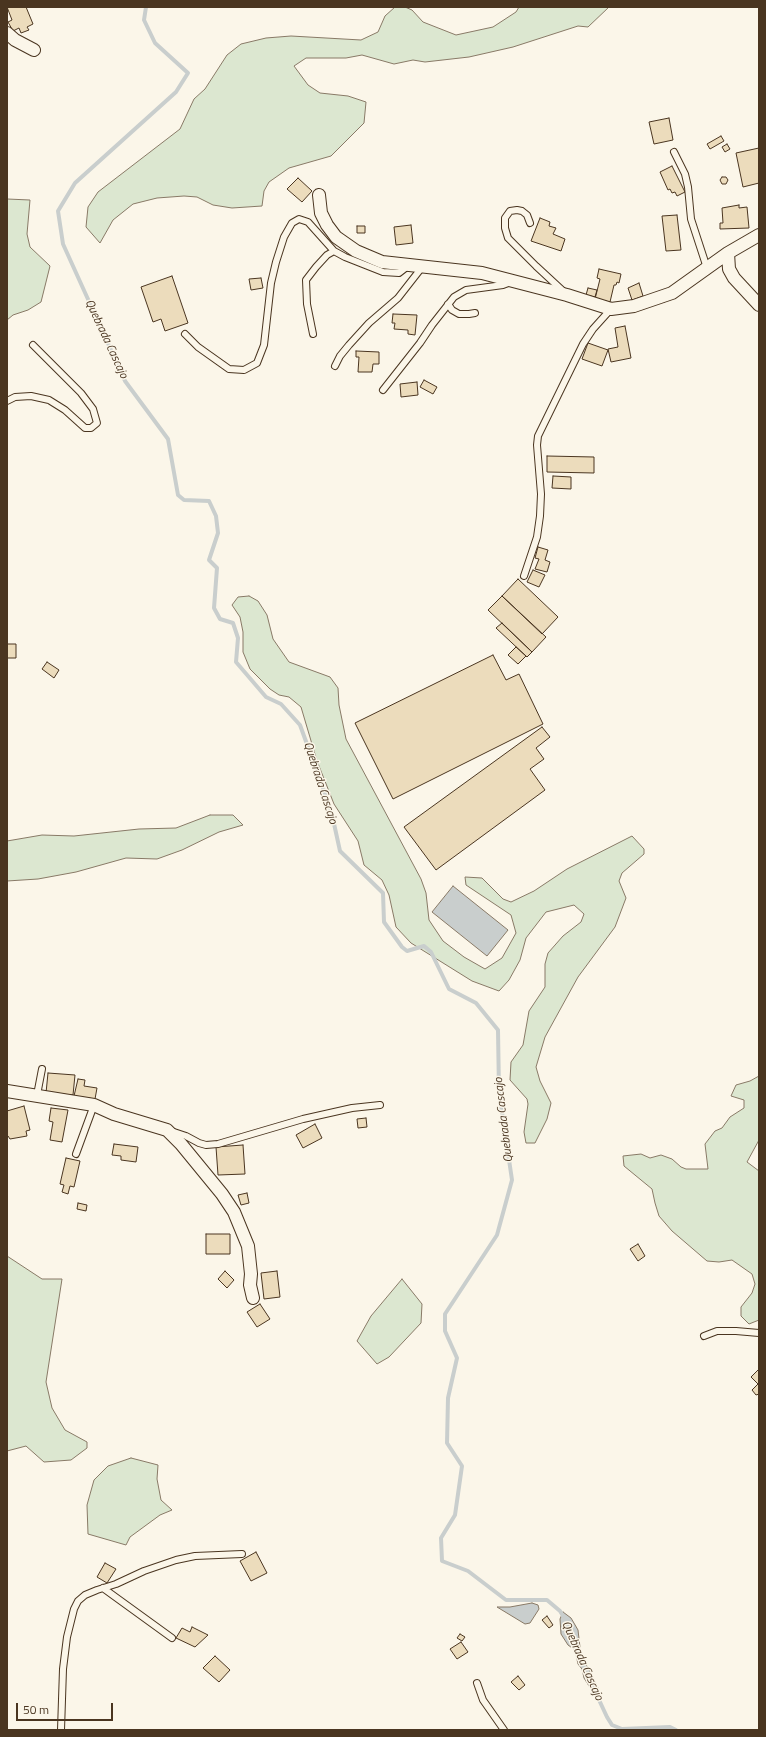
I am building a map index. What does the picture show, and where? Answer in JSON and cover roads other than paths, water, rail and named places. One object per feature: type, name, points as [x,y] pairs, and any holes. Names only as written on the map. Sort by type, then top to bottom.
[{"type":"street","points":[[7,33],[15,40],[34,50]]},
{"type":"street","points":[[319,195],[321,213],[327,225],[336,237],[356,251],[382,262],[482,273],[514,280],[611,309],[634,306],[667,296],[687,284],[728,253],[759,235]]},
{"type":"street","points":[[728,253],[729,269],[734,278],[759,305]]},
{"type":"street","points":[[7,1091],[94,1105],[114,1114],[167,1130],[181,1144],[208,1177],[234,1212],[248,1246],[250,1260],[250,1285],[253,1298]]},
{"type":"lane","points":[[674,152],[685,174],[688,187],[690,219],[707,268]]},
{"type":"lane","points":[[530,223],[527,215],[522,211],[510,211],[505,218],[505,228],[508,238],[567,295]]},
{"type":"lane","points":[[186,334],[198,347],[229,369],[244,370],[257,363],[264,345],[271,283],[284,237],[292,223],[299,219],[308,222],[334,251],[345,257],[384,272],[399,273],[409,265]]},
{"type":"lane","points":[[313,334],[306,304],[306,280],[327,255],[334,251]]},
{"type":"lane","points":[[335,366],[340,356],[349,345],[369,323],[398,298],[423,266]]},
{"type":"lane","points":[[383,390],[454,298],[466,290],[503,285],[514,280]]},
{"type":"lane","points":[[448,304],[452,310],[459,314],[475,313]]},
{"type":"lane","points":[[524,576],[537,537],[540,516],[541,494],[537,446],[538,436],[583,344],[593,329],[611,309]]},
{"type":"lane","points":[[7,401],[15,397],[31,396],[49,400],[65,410],[85,428],[91,428],[96,422],[93,410],[81,393],[33,345]]},
{"type":"lane","points":[[37,1096],[42,1069]]},
{"type":"lane","points":[[76,1154],[94,1105]]},
{"type":"lane","points":[[167,1130],[186,1136],[206,1145],[218,1144],[303,1119],[352,1108],[380,1105]]},
{"type":"lane","points":[[704,1336],[716,1332],[736,1331],[759,1333]]},
{"type":"lane","points":[[61,1730],[63,1669],[67,1637],[74,1609],[78,1601],[84,1595],[176,1560],[195,1556],[242,1554]]},
{"type":"lane","points":[[103,1588],[172,1638]]},
{"type":"lane","points":[[477,1683],[483,1700],[504,1730]]},
{"type":"water","points":[[453,886],[508,930],[487,956],[432,912]]},
{"type":"water","points":[[532,1603],[538,1605],[539,1609],[530,1623],[525,1624],[497,1607],[510,1607]]},
{"type":"water","points":[[563,1612],[571,1618],[578,1630],[581,1656],[591,1673],[598,1688],[598,1692],[591,1689],[584,1678],[582,1669],[578,1664],[575,1650],[568,1645],[561,1634],[560,1619]]},
{"type":"waterway","name":"Quebrada Cascajo","points":[[146,7],[144,20],[155,43],[188,73],[176,92],[75,183],[58,211],[63,244],[125,381],[168,439],[178,495],[184,500],[209,501],[216,516],[218,533],[209,560],[217,568],[214,608],[220,619],[233,623],[238,638],[236,662],[266,697],[281,704],[300,725],[331,810],[340,851],[383,893],[384,922],[402,947],[407,951],[424,946],[431,952],[449,989],[476,1003],[498,1030],[499,1092],[512,1180],[497,1235],[445,1314],[445,1331],[457,1358],[448,1398],[447,1443],[462,1466],[455,1515],[441,1538],[442,1561],[468,1571],[506,1600],[547,1600],[560,1611],[563,1616]]},
{"type":"waterway","name":"Quebrada Cascajo","points":[[593,1687],[612,1725],[622,1729],[670,1727],[676,1730]]}]
